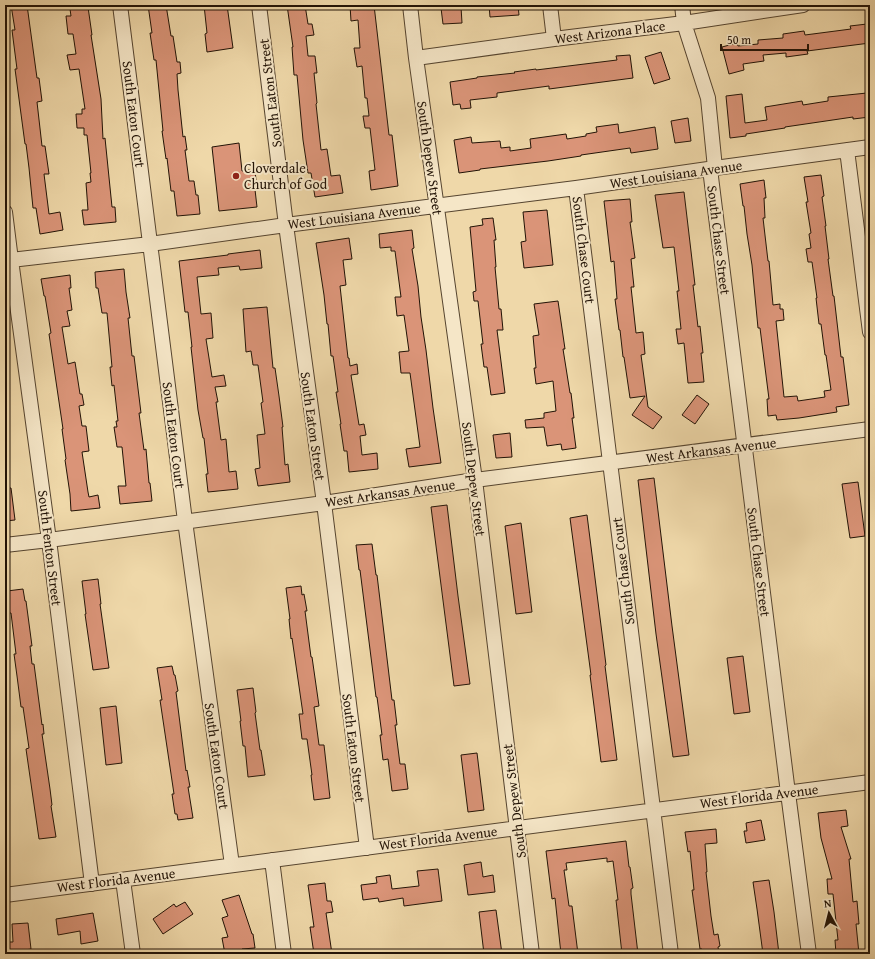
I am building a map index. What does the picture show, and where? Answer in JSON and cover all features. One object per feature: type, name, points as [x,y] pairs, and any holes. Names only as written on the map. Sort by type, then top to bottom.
[{"type":"street","name":"South Eaton Court","points":[[120,5],[232,865]]},
{"type":"street","name":"South Eaton Street","points":[[259,5],[367,848]]},
{"type":"street","name":"South Depew Street","points":[[410,5],[436,206],[475,480],[532,954]]},
{"type":"street","points":[[550,5],[554,39]]},
{"type":"street","name":"South Chase Street","points":[[682,5],[684,23],[708,98],[713,169],[745,446],[809,954]]},
{"type":"street","name":"West Arizona Place","points":[[416,58],[684,23],[803,5]]},
{"type":"street","name":"West Louisiana Avenue","points":[[8,259],[150,244],[870,148]]},
{"type":"street","points":[[847,150],[870,332]]},
{"type":"street","name":"South Chase Court","points":[[576,188],[671,954]]},
{"type":"street","name":"South Fenton Street","points":[[5,212],[8,259],[49,540],[92,884]]},
{"type":"street","name":"West Arkansas Avenue","points":[[5,545],[324,503],[475,480],[870,429]]},
{"type":"street","name":"West Florida Avenue","points":[[5,895],[870,782]]},
{"type":"street","points":[[272,860],[284,954]]},
{"type":"street","points":[[123,880],[133,954]]},
{"type":"building","points":[[11,5],[27,5],[37,78],[39,78],[42,101],[37,102],[42,146],[45,146],[49,174],[44,174],[49,214],[60,212],[63,230],[40,234],[36,208],[33,208],[26,144],[15,69],[17,69],[12,30],[15,30]]},
{"type":"building","points":[[148,5],[166,5],[177,62],[180,62],[181,73],[177,74],[178,90],[183,137],[185,136],[187,150],[185,150],[189,181],[194,181],[196,195],[198,195],[200,214],[177,216],[174,191],[171,191],[162,131],[156,60],[154,60],[150,33],[152,33]]},
{"type":"building","points":[[204,5],[227,5],[233,48],[207,52],[205,34],[207,33]]},
{"type":"building","points":[[287,5],[305,5],[308,24],[312,24],[314,35],[306,36],[308,56],[315,56],[317,73],[314,73],[321,150],[327,149],[331,176],[340,175],[343,193],[315,197],[311,173],[308,173],[303,140],[297,75],[294,75],[293,47]]},
{"type":"building","points":[[350,5],[374,5],[389,135],[392,135],[398,186],[371,190],[369,171],[375,170],[370,128],[365,128],[363,116],[369,116],[367,98],[365,98],[362,66],[357,67],[354,48],[360,48],[358,20],[351,21]]},
{"type":"building","points":[[444,5],[455,5],[455,7],[461,7],[462,23],[443,24],[441,8],[445,8]]},
{"type":"building","points":[[489,5],[518,5],[519,15],[490,17]]},
{"type":"building","points":[[88,7],[101,99],[103,139],[105,138],[112,207],[115,207],[116,222],[84,225],[82,210],[88,210],[86,183],[91,182],[91,173],[87,135],[84,135],[84,128],[77,128],[76,114],[82,114],[82,109],[85,109],[79,69],[70,70],[67,55],[76,54],[73,34],[68,34],[66,16],[71,16],[70,9]]},
{"type":"building","points":[[867,24],[870,43],[807,51],[808,54],[786,57],[786,53],[763,55],[764,61],[743,64],[744,70],[729,74],[722,47],[737,43],[738,46],[758,44],[758,40],[783,38],[783,34],[804,31],[805,35],[851,29],[850,26]]},
{"type":"building","points":[[661,52],[670,79],[654,84],[645,57]]},
{"type":"building","points":[[630,55],[633,78],[549,89],[549,86],[497,93],[497,97],[470,100],[471,108],[461,109],[460,104],[453,105],[450,82],[536,69],[617,60],[616,56]]},
{"type":"building","points":[[867,93],[868,102],[870,101],[870,117],[853,119],[853,117],[785,127],[730,138],[726,96],[742,94],[745,123],[767,120],[765,107],[802,101],[803,105],[828,101],[828,97]]},
{"type":"building","points":[[688,118],[691,141],[675,143],[671,121]]},
{"type":"building","points":[[618,124],[619,133],[655,127],[658,149],[631,153],[630,148],[459,173],[454,140],[471,137],[472,143],[500,141],[501,148],[510,147],[510,151],[531,148],[530,139],[566,134],[567,139],[586,136],[586,134],[597,132],[596,127]]},
{"type":"building","name":"Cloverdale Church of God","points":[[239,143],[242,171],[255,169],[256,181],[254,181],[257,207],[219,211],[212,147]]},
{"type":"building","points":[[821,175],[824,196],[822,197],[828,259],[849,405],[836,407],[837,412],[777,420],[776,415],[768,416],[767,399],[769,399],[760,328],[758,328],[752,265],[740,184],[764,180],[766,198],[764,198],[765,218],[763,218],[773,305],[780,304],[780,309],[783,309],[784,320],[776,321],[784,397],[797,396],[798,401],[825,397],[824,391],[831,390],[821,324],[819,324],[812,262],[808,262],[806,249],[811,248],[809,234],[811,233],[804,177]]},
{"type":"building","points":[[684,192],[695,285],[693,285],[703,353],[701,353],[704,382],[688,383],[684,343],[678,344],[676,329],[681,329],[677,291],[679,291],[674,247],[663,248],[655,195]]},
{"type":"building","points":[[630,199],[632,222],[630,222],[635,258],[631,259],[634,287],[631,287],[636,333],[643,332],[645,354],[641,355],[648,407],[662,417],[653,429],[632,415],[645,396],[630,398],[615,299],[617,299],[614,261],[611,262],[604,201]]},
{"type":"building","points":[[547,210],[553,265],[524,268],[521,242],[526,241],[523,212]]},
{"type":"building","points":[[493,218],[496,240],[494,240],[495,267],[499,309],[501,309],[503,330],[497,330],[505,393],[491,395],[487,367],[484,367],[478,301],[474,301],[473,292],[476,291],[470,227],[483,225],[482,219]]},
{"type":"building","points":[[412,230],[414,248],[412,249],[441,463],[409,467],[406,449],[420,447],[410,373],[401,373],[399,352],[409,351],[404,315],[397,316],[395,297],[401,297],[395,251],[391,251],[391,247],[380,248],[379,234]]},
{"type":"building","points":[[349,238],[352,259],[343,260],[346,285],[340,286],[348,358],[350,366],[357,364],[358,374],[351,375],[359,425],[364,424],[366,435],[360,436],[362,455],[377,453],[378,469],[349,472],[347,451],[344,451],[340,424],[336,392],[338,392],[333,356],[331,356],[328,324],[316,243]]},
{"type":"building","points":[[260,250],[262,268],[240,270],[239,266],[218,268],[219,275],[197,277],[201,314],[211,313],[213,338],[206,339],[212,377],[224,375],[226,386],[215,387],[218,402],[216,402],[221,440],[226,439],[229,472],[236,471],[238,489],[208,492],[206,474],[208,474],[204,438],[198,410],[188,312],[185,312],[179,261]]},
{"type":"building","points":[[124,269],[130,318],[128,318],[132,356],[134,356],[141,413],[139,413],[144,450],[146,449],[152,501],[120,504],[118,486],[126,486],[122,447],[117,447],[114,427],[117,427],[116,421],[118,421],[114,385],[112,386],[110,367],[112,367],[107,313],[102,313],[98,288],[96,288],[95,272]]},
{"type":"building","points":[[70,275],[71,288],[69,288],[72,310],[67,311],[70,326],[62,327],[68,364],[75,362],[80,394],[82,394],[84,405],[79,406],[82,426],[86,426],[89,451],[82,452],[89,497],[98,495],[100,508],[71,511],[63,429],[49,334],[51,333],[41,279]]},
{"type":"building","points":[[558,301],[565,349],[563,349],[571,393],[574,418],[572,418],[576,448],[562,450],[561,444],[547,446],[544,427],[526,428],[525,420],[544,418],[544,413],[556,411],[553,381],[536,384],[533,336],[539,335],[534,304]]},
{"type":"building","points":[[267,307],[273,368],[275,368],[283,427],[285,465],[288,464],[290,482],[258,486],[255,469],[260,468],[257,435],[265,434],[261,403],[263,402],[258,365],[253,365],[251,351],[246,352],[243,309]]},
{"type":"building","points":[[697,395],[709,404],[695,424],[682,415]]},
{"type":"building","points":[[510,433],[512,457],[496,458],[493,435]]},
{"type":"building","points":[[654,478],[689,755],[673,757],[656,634],[638,480]]},
{"type":"building","points":[[858,482],[865,536],[850,538],[842,484]]},
{"type":"building","points":[[5,488],[11,488],[15,520],[5,521]]},
{"type":"building","points":[[447,505],[470,684],[454,686],[431,507]]},
{"type":"building","points":[[587,515],[617,760],[601,762],[570,518]]},
{"type":"building","points":[[521,523],[532,612],[516,614],[505,526]]},
{"type":"building","points":[[372,544],[392,700],[394,700],[397,725],[395,725],[400,764],[405,764],[408,789],[392,791],[388,759],[383,760],[380,735],[382,735],[356,545]]},
{"type":"building","points":[[98,579],[109,668],[93,670],[82,581]]},
{"type":"building","points":[[301,586],[307,611],[305,611],[319,706],[314,707],[319,745],[324,745],[330,798],[314,800],[307,739],[302,739],[299,714],[303,714],[292,638],[291,639],[286,588]]},
{"type":"building","points":[[23,589],[32,646],[30,646],[32,664],[34,664],[42,725],[43,724],[44,734],[42,734],[56,837],[39,839],[26,749],[29,748],[23,707],[21,707],[14,654],[16,654],[7,591]]},
{"type":"building","points":[[743,656],[750,712],[734,714],[727,658]]},
{"type":"building","points":[[172,666],[178,691],[176,692],[193,818],[178,820],[177,814],[175,814],[172,794],[174,794],[160,700],[162,700],[157,668]]},
{"type":"building","points":[[253,688],[260,750],[265,775],[248,777],[237,690]]},
{"type":"building","points":[[116,706],[122,763],[106,765],[100,708]]},
{"type":"building","points":[[477,753],[484,810],[468,812],[461,755]]},
{"type":"building","points":[[846,810],[848,826],[841,827],[851,859],[849,859],[853,902],[857,901],[859,924],[856,924],[859,954],[836,954],[835,940],[838,940],[833,894],[828,894],[827,879],[832,879],[821,838],[818,813]]},
{"type":"building","points":[[761,820],[765,840],[746,843],[744,831],[747,831],[746,823]]},
{"type":"building","points":[[716,829],[717,843],[705,844],[706,872],[711,916],[714,935],[718,934],[720,946],[718,947],[719,954],[703,954],[702,949],[700,949],[692,890],[694,890],[690,851],[688,852],[685,832]]},
{"type":"building","points":[[626,841],[633,888],[631,889],[631,894],[638,954],[622,954],[616,900],[618,900],[613,861],[607,862],[607,858],[566,863],[567,870],[564,870],[569,906],[572,906],[578,954],[561,954],[555,898],[552,899],[546,851]]},
{"type":"building","points":[[481,862],[483,877],[493,875],[495,892],[468,895],[464,865]]},
{"type":"building","points":[[438,869],[442,901],[404,906],[403,898],[379,902],[378,898],[363,900],[361,885],[377,883],[376,877],[390,875],[392,889],[419,886],[417,871]]},
{"type":"building","points":[[769,880],[779,954],[763,954],[753,882]]},
{"type":"building","points":[[325,883],[327,901],[331,901],[333,912],[326,913],[332,954],[314,954],[310,927],[314,927],[308,885]]},
{"type":"building","points":[[239,895],[253,934],[255,948],[242,949],[243,954],[225,954],[222,938],[228,937],[222,918],[228,916],[222,900]]},
{"type":"building","points":[[185,902],[193,914],[163,934],[153,919],[174,904],[176,907]]},
{"type":"building","points":[[496,910],[502,954],[484,954],[479,912]]},
{"type":"building","points":[[93,913],[98,941],[81,944],[80,931],[58,935],[56,919]]},
{"type":"building","points":[[28,923],[31,949],[25,950],[25,954],[5,954],[5,942],[13,942],[12,924]]},
{"type":"place","name":"Cloverdale Church of God","points":[[236,176]]}]
